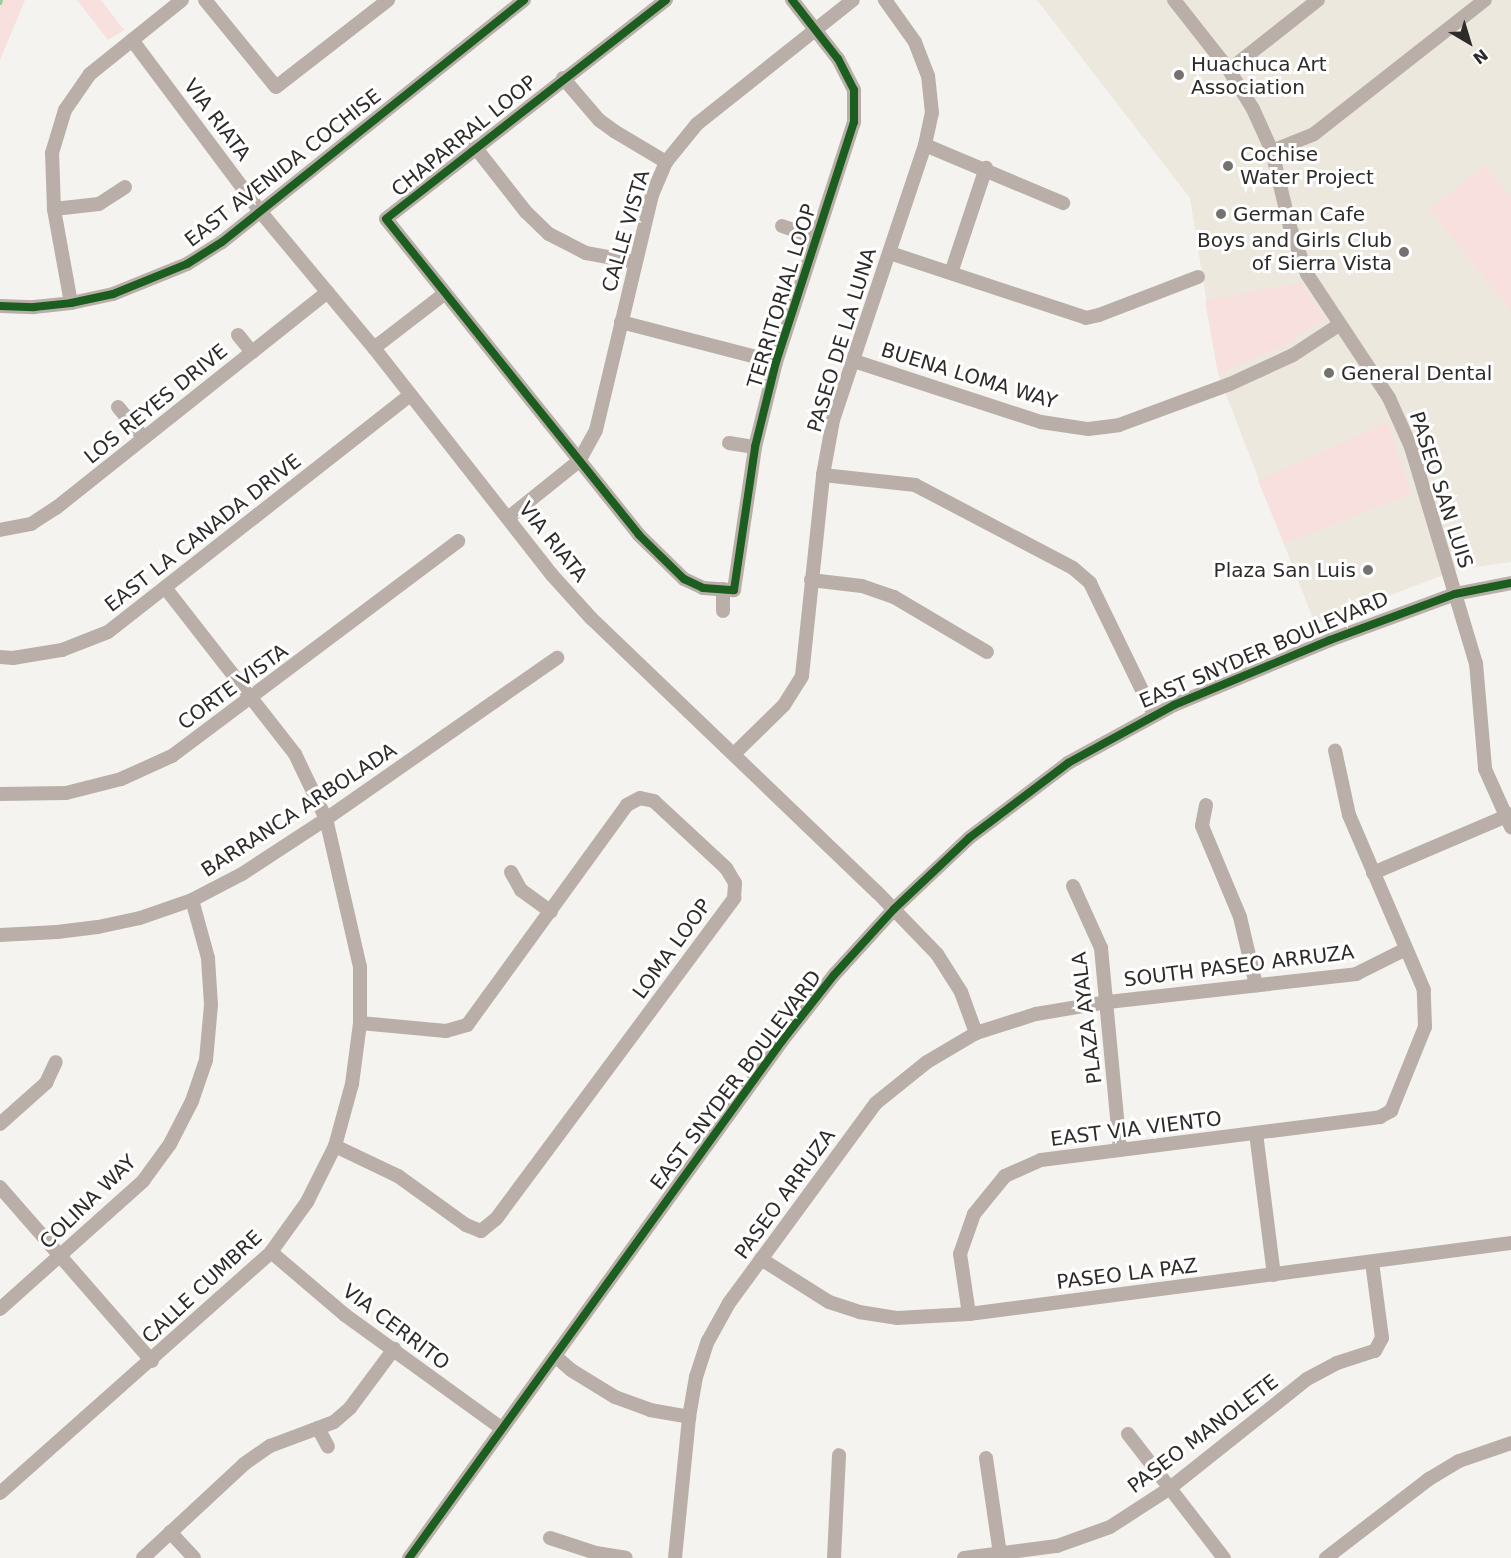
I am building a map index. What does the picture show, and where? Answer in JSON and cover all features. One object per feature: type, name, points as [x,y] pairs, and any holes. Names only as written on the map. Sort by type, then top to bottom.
[{"type":"street","points":[[70,303],[54,210],[52,153],[65,110],[90,74],[182,0]]},
{"type":"street","points":[[205,0],[276,87],[388,0]]},
{"type":"street","name":"EAST AVENIDA COCHISE","points":[[0,306],[34,307],[70,303],[112,294],[187,264],[222,242],[524,0]]},
{"type":"street","name":"CHAPARRAL LOOP","points":[[579,461],[386,219],[563,78],[666,0]]},
{"type":"street","points":[[792,0],[816,30]]},
{"type":"street","name":"CALLE VISTA","points":[[508,518],[579,461],[596,430],[652,195],[666,162],[697,124],[853,0]]},
{"type":"street","name":"PASEO DE LA LUNA","points":[[734,754],[784,705],[802,676],[823,475],[833,420],[890,253],[925,144],[932,113],[928,76],[915,42],[885,0]]},
{"type":"street","name":"PASEO SAN LUIS","points":[[1174,0],[1229,69],[1253,109],[1272,152],[1290,227],[1307,274],[1389,398],[1411,447],[1476,663],[1485,770],[1510,819]]},
{"type":"street","points":[[1229,69],[1318,0]]},
{"type":"street","points":[[1272,152],[1314,134],[1485,0]]},
{"type":"street","name":"TERRITORIAL LOOP","points":[[723,589],[734,590],[755,447],[776,362],[854,122],[855,90],[838,59],[816,30]]},
{"type":"street","name":"VIA RIATA","points":[[132,40],[260,210],[591,618],[894,909],[937,954],[961,992],[976,1033]]},
{"type":"street","points":[[563,78],[599,120],[666,162]]},
{"type":"street","points":[[925,144],[986,168],[1063,203]]},
{"type":"street","points":[[475,147],[526,212],[549,234],[586,253],[635,262]]},
{"type":"street","points":[[951,273],[986,168]]},
{"type":"street","points":[[54,210],[99,204],[125,187]]},
{"type":"street","points":[[782,226],[816,238]]},
{"type":"street","points":[[890,253],[1086,318],[1198,277]]},
{"type":"street","name":"LOS REYES DRIVE","points":[[0,530],[31,524],[56,508],[328,292]]},
{"type":"street","points":[[374,348],[444,294]]},
{"type":"street","points":[[621,322],[776,362]]},
{"type":"street","name":"BUENA LOMA WAY","points":[[854,361],[1041,422],[1088,429],[1119,425],[1230,384],[1293,356],[1339,325]]},
{"type":"street","points":[[238,335],[252,352]]},
{"type":"street","name":"EAST LA CANADA DRIVE","points":[[0,657],[13,658],[62,650],[108,632],[166,589],[410,395]]},
{"type":"street","points":[[118,407],[144,438]]},
{"type":"street","points":[[729,442],[755,447]]},
{"type":"street","points":[[579,461],[625,519],[672,570],[704,588],[723,589],[723,611]]},
{"type":"street","points":[[823,475],[915,485],[1073,568],[1090,583],[1154,715]]},
{"type":"street","name":"CORTE VISTA","points":[[0,794],[66,793],[121,779],[172,756],[253,698],[458,541]]},
{"type":"street","points":[[811,580],[862,586],[894,597],[987,652]]},
{"type":"street","name":"EAST SNYDER BOULEVARD","points":[[409,1558],[782,1041],[834,975],[894,909],[969,838],[1068,763],[1154,715],[1330,640],[1455,594],[1511,583]]},
{"type":"street","name":"CALLE CUMBRE","points":[[0,1493],[152,1361],[271,1252],[307,1202],[334,1146],[352,1084],[360,1023],[360,967],[326,819],[295,754],[166,589]]},
{"type":"street","name":"BARRANCA ARBOLADA","points":[[0,935],[98,927],[140,918],[192,900],[242,874],[326,819],[557,658]]},
{"type":"street","name":"EAST VIA VIENTO","points":[[969,1314],[960,1254],[974,1214],[1005,1176],[1041,1160],[1380,1117],[1391,1111],[1425,1027],[1424,990],[1349,815],[1335,750]]},
{"type":"street","name":"LOMA LOOP","points":[[334,1146],[398,1176],[466,1225],[481,1231],[496,1220],[734,898],[735,883],[726,868],[654,801],[640,798],[627,805],[467,1025],[446,1031],[360,1023]]},
{"type":"street","points":[[1206,805],[1202,826],[1240,917],[1256,985]]},
{"type":"street","points":[[1373,873],[1510,819]]},
{"type":"street","points":[[511,872],[521,890],[551,912]]},
{"type":"street","name":"PLAZA AYALA","points":[[1073,886],[1101,948],[1108,1002],[1120,1150]]},
{"type":"street","name":"COLINA WAY","points":[[0,1309],[62,1256],[143,1181],[170,1144],[192,1101],[206,1060],[211,1005],[208,958],[192,900]]},
{"type":"street","name":"SOUTH PASEO ARRUZA","points":[[1108,1002],[1356,974],[1406,949]]},
{"type":"street","name":"PASEO ARRUZA","points":[[675,1558],[689,1417],[696,1377],[708,1341],[729,1303],[876,1103],[927,1062],[976,1033],[1036,1014],[1108,1002]]},
{"type":"street","points":[[0,1124],[46,1083],[56,1062]]},
{"type":"street","points":[[1256,1132],[1274,1275]]},
{"type":"street","points":[[0,1187],[152,1361]]},
{"type":"street","name":"PASEO LA PAZ","points":[[761,1258],[829,1302],[860,1312],[897,1318],[969,1314],[1511,1244]]},
{"type":"street","name":"VIA CERRITO","points":[[271,1252],[345,1315],[501,1428]]},
{"type":"street","name":"PASEO MANOLETE","points":[[964,1558],[1057,1546],[1110,1527],[1170,1488],[1307,1379],[1337,1363],[1375,1351],[1382,1338],[1372,1263]]},
{"type":"street","points":[[143,1558],[244,1464],[270,1446],[334,1422],[350,1408],[394,1349]]},
{"type":"street","points":[[555,1356],[571,1370],[615,1397],[650,1410],[689,1417]]},
{"type":"street","points":[[318,1428],[328,1447]]},
{"type":"street","points":[[1128,1434],[1224,1558]]},
{"type":"street","points":[[1326,1558],[1429,1479],[1460,1461],[1511,1443]]},
{"type":"street","points":[[834,1558],[839,1455]]},
{"type":"street","points":[[986,1458],[1000,1554]]},
{"type":"street","points":[[170,1532],[194,1558]]},
{"type":"street","points":[[550,1538],[596,1553],[626,1558]]},
{"type":"shaded area","points":[[0,0],[25,0],[0,60]]},
{"type":"shaded area","points":[[77,0],[101,0],[124,30],[108,40]]},
{"type":"shaded area","points":[[1037,0],[1511,0],[1511,562],[1459,569],[1315,624],[1218,374],[1190,198]]},
{"type":"shaded area","points":[[1485,165],[1511,198],[1511,311],[1429,209]]},
{"type":"shaded area","points":[[1301,282],[1325,318],[1284,346],[1218,374],[1205,301]]},
{"type":"shaded area","points":[[1388,422],[1411,494],[1284,544],[1258,480]]},
{"type":"cycle path","points":[[0,306],[34,307],[71,303],[113,294],[187,264],[222,242],[524,0]]},
{"type":"cycle path","points":[[666,0],[386,219],[639,535],[684,579],[703,588],[734,590],[755,447],[776,362],[854,122],[854,90],[838,59],[792,0]]},
{"type":"cycle path","points":[[409,1558],[782,1041],[834,975],[894,909],[969,838],[1068,763],[1174,705],[1330,640],[1455,594],[1511,583]]},
{"type":"place","name":"Huachuca Art Association","points":[[1179,75]]},
{"type":"place","name":"Cochise Water Project","points":[[1228,166]]},
{"type":"place","name":"German Cafe","points":[[1221,214]]},
{"type":"place","name":"Boys and Girls Club of Sierra Vista","points":[[1404,252]]},
{"type":"place","name":"General Dental","points":[[1329,373]]},
{"type":"place","name":"Plaza San Luis","points":[[1368,570]]}]
